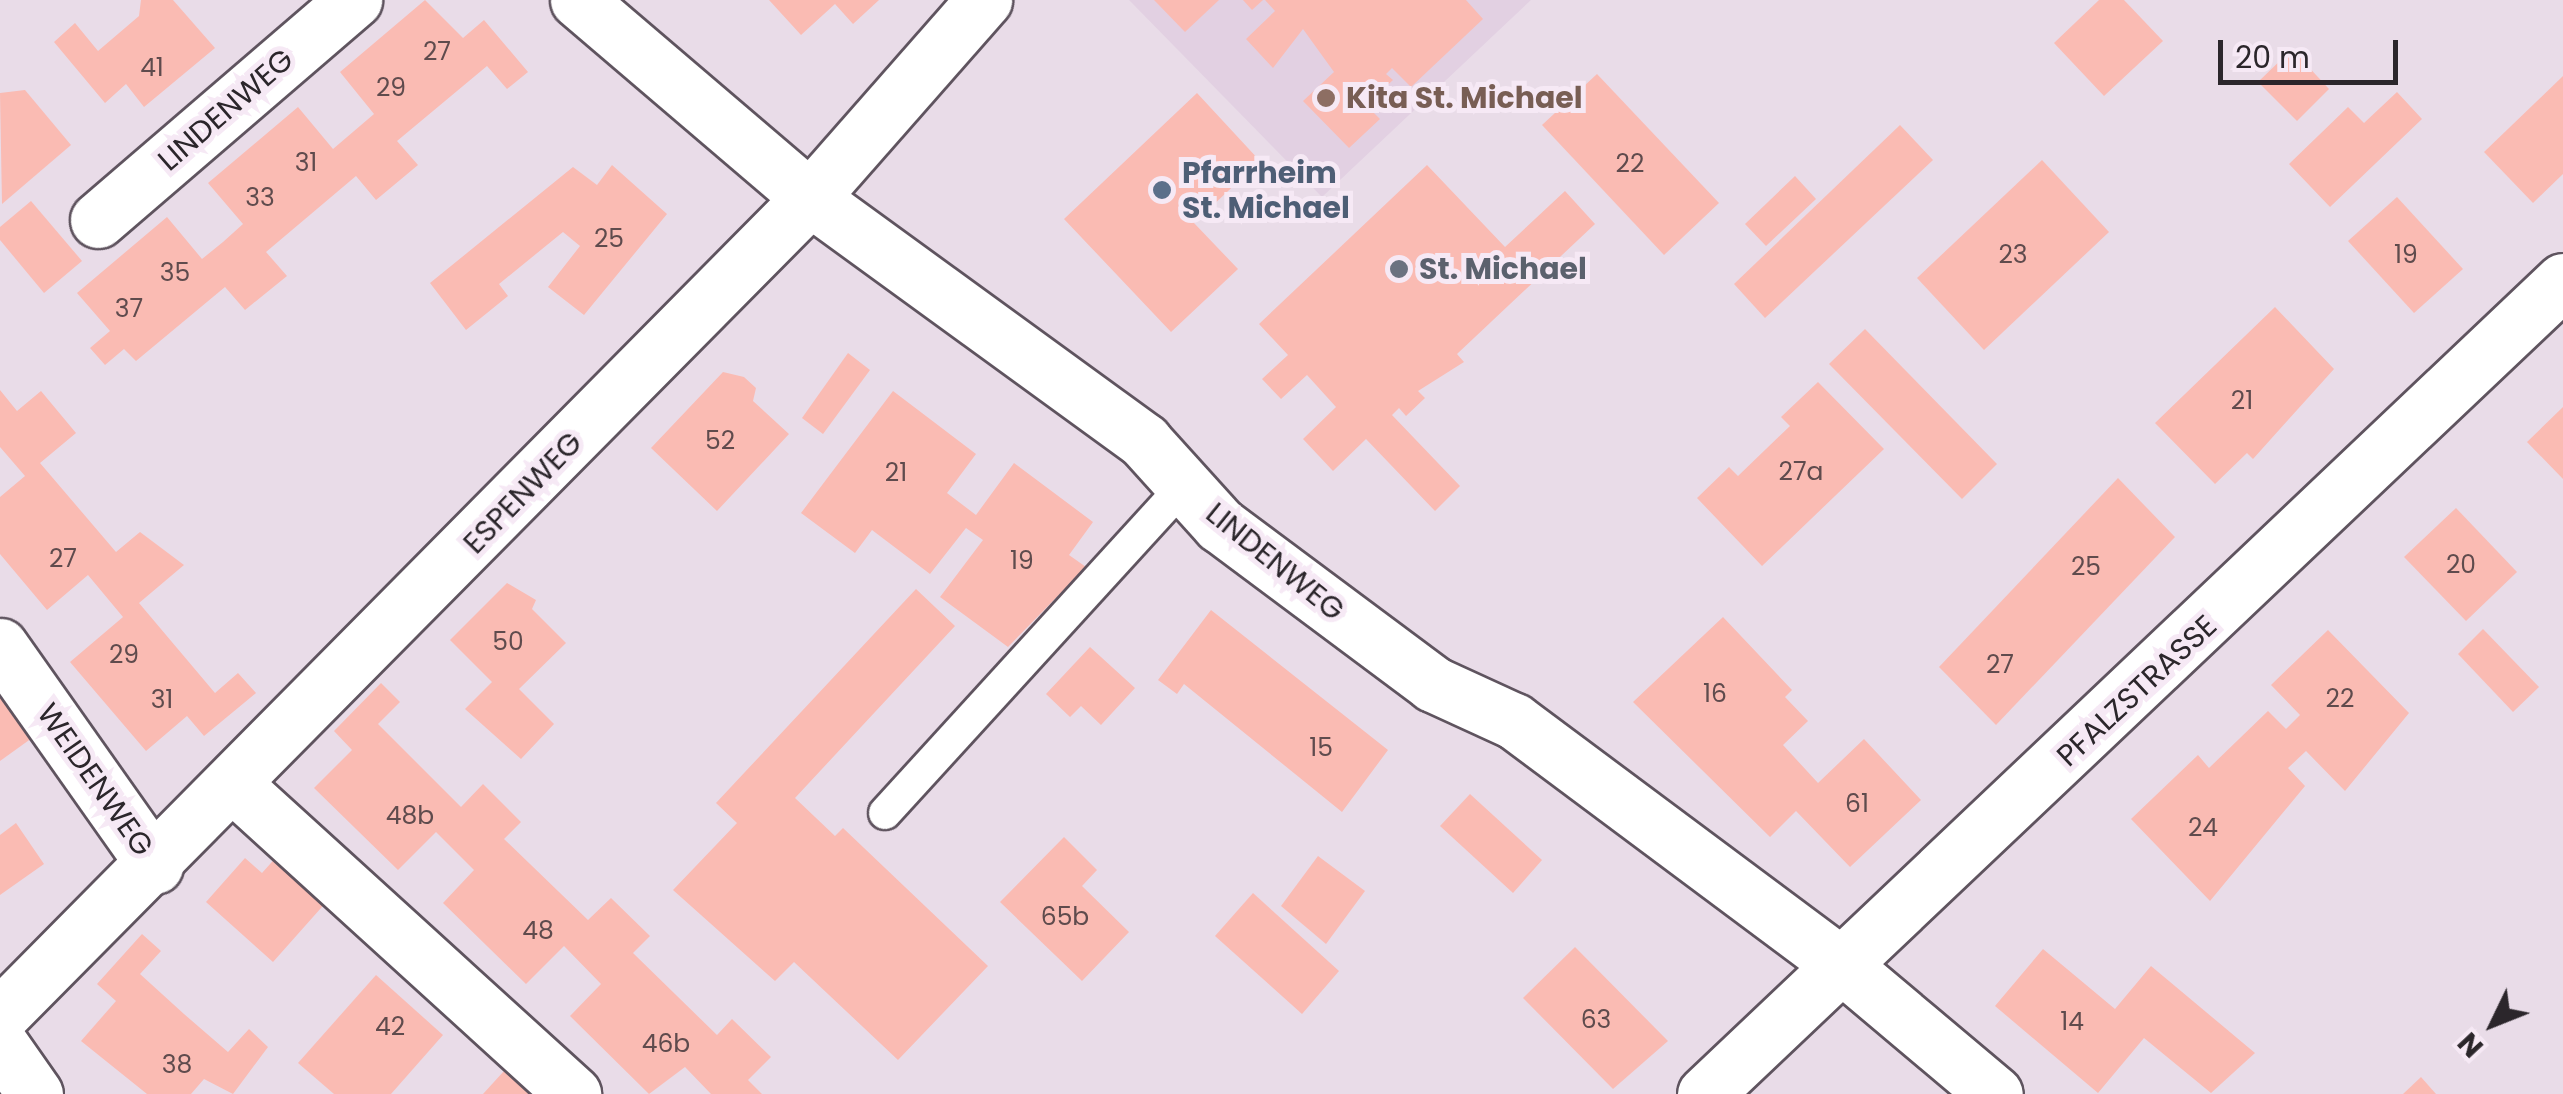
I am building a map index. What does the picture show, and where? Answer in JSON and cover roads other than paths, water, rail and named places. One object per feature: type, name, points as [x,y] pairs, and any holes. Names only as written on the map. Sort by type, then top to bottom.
[{"type":"street","name":"LINDENWEG","points":[[98,220],[354,0]]},
{"type":"street","name":"LINDENWEG","points":[[578,0],[810,198],[1144,441],[1220,526],[1433,684],[1514,721],[1844,966],[1994,1094]]},
{"type":"street","name":"ESPENWEG","points":[[0,1016],[236,787],[810,198],[984,0]]},
{"type":"street","name":"PFALZSTRASSE","points":[[1705,1094],[2563,280]]},
{"type":"street","name":"WEIDENWEG","points":[[0,646],[155,866]]},
{"type":"street","points":[[236,787],[573,1094]]},
{"type":"street","points":[[0,1044],[35,1094]]},
{"type":"lane","points":[[885,813],[1185,484]]},
{"type":"place","name":"Kita St. Michael","points":[[1326,98]]},
{"type":"place","name":"Pfarrheim St. Michael","points":[[1162,190]]},
{"type":"place","name":"St. Michael","points":[[1399,269]]}]
